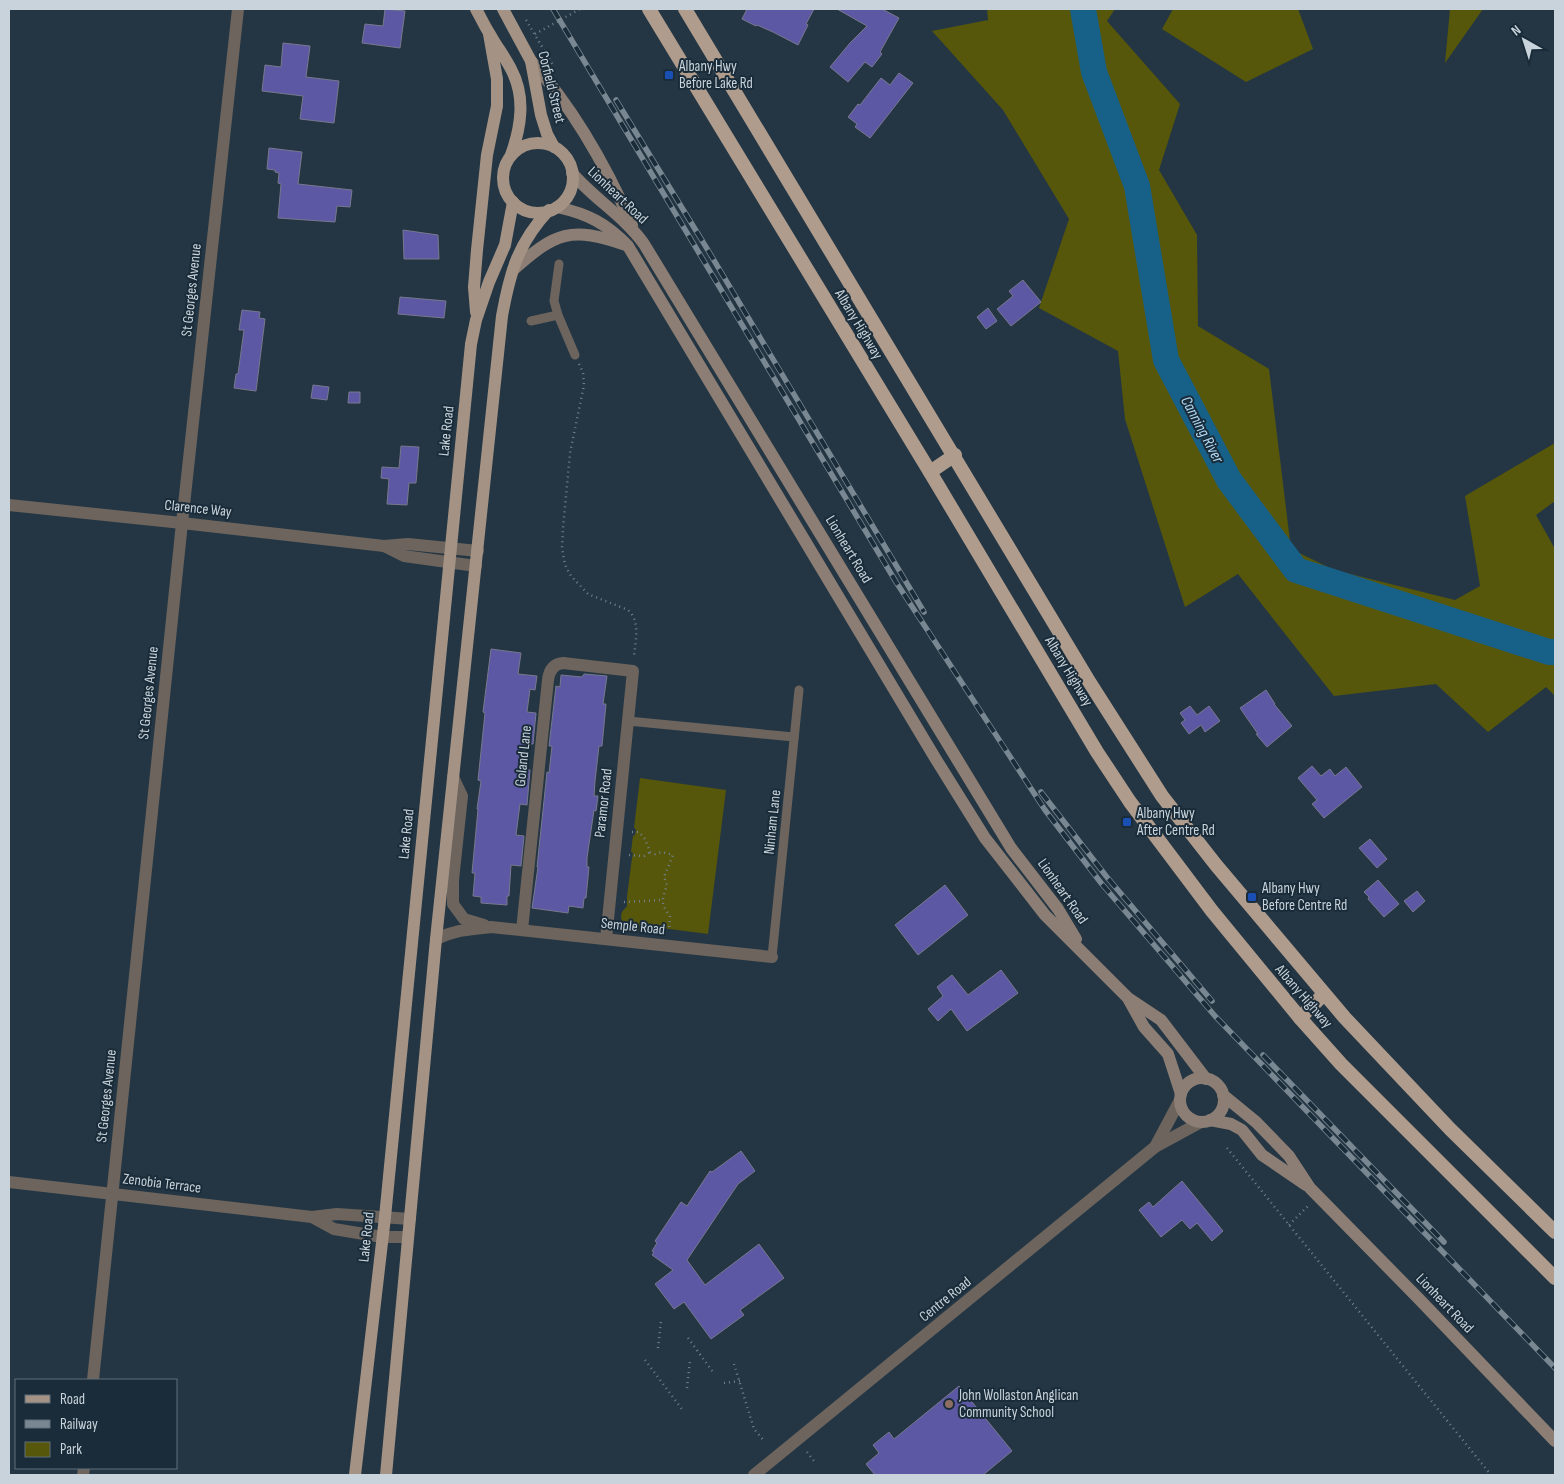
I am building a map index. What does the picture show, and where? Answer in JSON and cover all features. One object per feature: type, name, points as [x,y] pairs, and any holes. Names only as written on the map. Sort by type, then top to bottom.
[{"type":"highway","name":"Albany Highway","points":[[649,9],[930,472],[1097,752],[1130,802],[1212,911],[1300,1018],[1341,1064],[1555,1278]]},
{"type":"highway","name":"Albany Highway","points":[[685,9],[1095,691],[1162,796],[1216,865],[1324,994],[1414,1092],[1555,1232]]},
{"type":"highway","points":[[930,472],[954,455]]},
{"type":"highway","points":[[1300,1018],[1324,994]]},
{"type":"main road","points":[[476,9],[511,69],[520,98],[521,123],[512,155]]},
{"type":"main road","name":"Corfield Street","points":[[503,9],[515,28],[531,61],[541,115],[547,134],[554,147]]},
{"type":"main road","points":[[476,320],[474,287],[477,250],[487,155],[497,106],[497,79],[489,34]]},
{"type":"main road","points":[[531,61],[565,102],[615,186],[634,230]]},
{"type":"main road","points":[[386,1475],[436,939],[502,316],[519,251],[528,236],[553,208],[564,200],[572,183],[572,173],[566,158],[554,147],[536,143],[519,148],[506,164],[503,178],[507,193],[520,208],[540,212],[553,208]]},
{"type":"main road","name":"Lionheart Road","points":[[572,173],[582,185],[634,230],[659,267],[1012,848],[1058,908],[1084,953]]},
{"type":"main road","name":"Lake Road","points":[[355,1475],[382,1237],[471,344],[476,320],[489,282],[506,245],[513,202]]},
{"type":"main road","name":"Lionheart Road","points":[[553,208],[583,214],[600,221],[615,232],[628,246],[985,838],[1045,915],[1128,998],[1161,1020],[1206,1079]]},
{"type":"main road","points":[[513,270],[541,246],[554,239],[568,235],[579,234],[603,237],[628,246]]},
{"type":"main road","name":"Lionheart Road","points":[[1128,998],[1144,1027],[1168,1054],[1181,1097]]},
{"type":"main road","points":[[1206,1079],[1217,1084],[1223,1095],[1223,1107],[1216,1117],[1206,1121],[1188,1117],[1184,1112],[1181,1097],[1184,1088],[1194,1080],[1206,1079]]},
{"type":"main road","name":"Lionheart Road","points":[[1223,1095],[1256,1122],[1289,1156],[1314,1192],[1420,1299],[1555,1441]]},
{"type":"main road","name":"Lionheart Road","points":[[1206,1121],[1231,1124],[1242,1130],[1262,1155],[1314,1192]]},
{"type":"street","name":"St Georges Avenue","points":[[93,1379],[182,523],[238,9]]},
{"type":"street","name":"Clarence Way","points":[[9,505],[384,546],[408,544],[478,551]]},
{"type":"street","name":"Clarence Way","points":[[384,546],[404,556],[476,566]]},
{"type":"street","name":"Goland Lane","points":[[522,930],[549,674],[555,665],[563,663],[633,671]]},
{"type":"street","name":"Paramor Road","points":[[606,939],[633,671]]},
{"type":"street","name":"Semple Road","points":[[453,777],[462,796],[453,880],[453,904],[464,918],[491,927]]},
{"type":"street","name":"Semple Road","points":[[436,939],[461,930],[491,927],[772,957]]},
{"type":"street","name":"Centre Road","points":[[1155,1147],[1181,1097]]},
{"type":"street","name":"Centre Road","points":[[754,1475],[1155,1147],[1206,1121]]},
{"type":"street","name":"Zenobia Terrace","points":[[9,1182],[312,1217],[337,1214],[410,1219]]},
{"type":"street","name":"Zenobia Terrace","points":[[312,1217],[334,1229],[382,1237],[408,1237]]},
{"type":"lane","points":[[559,264],[554,301],[575,355]]},
{"type":"lane","points":[[531,321],[558,315]]},
{"type":"lane","name":"Ninham Lane","points":[[772,957],[799,690]]},
{"type":"lane","points":[[628,721],[794,737]]},
{"type":"path","points":[[535,34],[580,9]]},
{"type":"path","points":[[575,355],[583,372],[584,385],[570,452],[562,548],[565,565],[571,576],[588,594],[632,613],[637,625],[633,671]]},
{"type":"path","points":[[632,832],[639,832],[645,838],[650,852]]},
{"type":"path","points":[[629,855],[644,856],[650,852]]},
{"type":"path","points":[[650,852],[654,854],[662,852],[673,856],[664,878],[667,885],[662,900],[663,907],[670,916],[669,931]]},
{"type":"path","points":[[624,902],[662,900]]},
{"type":"path","points":[[1227,1148],[1491,1475]]},
{"type":"path","points":[[1289,1226],[1314,1192]]},
{"type":"path","points":[[658,1348],[661,1321]]},
{"type":"path","points":[[688,1338],[713,1372]]},
{"type":"path","points":[[644,1360],[684,1412]]},
{"type":"path","points":[[687,1388],[690,1361]]},
{"type":"path","points":[[734,1364],[754,1429],[765,1442]]},
{"type":"path","points":[[724,1383],[740,1381]]},
{"type":"path","points":[[807,1452],[814,1461]]},
{"type":"green space","points":[[987,9],[1115,9],[1107,21],[1180,104],[1159,170],[1197,235],[1198,326],[1269,369],[1291,549],[1334,570],[1455,600],[1480,586],[1465,496],[1555,443],[1555,501],[1536,515],[1555,549],[1555,696],[1546,687],[1488,732],[1436,684],[1334,696],[1238,574],[1185,607],[1125,419],[1118,351],[1039,308],[1069,219],[1003,110],[932,31],[988,20]]},
{"type":"green space","points":[[1173,9],[1298,9],[1313,49],[1246,82],[1162,29]]},
{"type":"green space","points":[[1450,9],[1483,9],[1445,63]]},
{"type":"green space","points":[[640,778],[726,790],[708,934],[654,927],[647,932],[629,927],[622,921],[622,912],[627,906]]},
{"type":"building","points":[[385,9],[405,11],[400,48],[362,43],[365,24],[383,26]]},
{"type":"building","points":[[747,9],[814,9],[798,45],[742,19]]},
{"type":"building","points":[[837,9],[882,9],[899,18],[880,52],[882,54],[872,67],[865,62],[848,82],[830,67],[867,26]]},
{"type":"building","points":[[283,43],[310,46],[306,77],[339,81],[334,123],[300,119],[303,96],[262,91],[265,65],[281,67]]},
{"type":"building","points":[[899,73],[913,83],[870,138],[855,127],[857,124],[848,117],[881,78],[890,85]]},
{"type":"building","points":[[269,148],[302,152],[298,184],[352,190],[350,207],[337,206],[335,222],[278,218],[281,184],[278,183],[279,173],[275,172],[275,170],[267,169]]},
{"type":"building","points":[[403,230],[438,235],[439,259],[404,259]]},
{"type":"building","points":[[1023,280],[1041,302],[1011,326],[997,309],[1013,296],[1009,291]]},
{"type":"building","points":[[400,297],[446,301],[444,318],[398,314]]},
{"type":"building","points":[[988,308],[997,321],[986,329],[977,317]]},
{"type":"building","points":[[242,310],[260,312],[259,318],[265,319],[256,391],[234,388],[236,374],[238,374],[244,330],[239,330]]},
{"type":"building","points":[[313,385],[329,387],[327,400],[311,398]]},
{"type":"building","points":[[349,392],[360,392],[360,403],[348,403]]},
{"type":"building","points":[[401,446],[419,447],[416,483],[409,483],[407,505],[387,504],[389,479],[381,478],[382,467],[399,468]]},
{"type":"building","points":[[491,649],[521,653],[518,674],[537,676],[535,690],[530,689],[527,712],[536,713],[533,744],[525,744],[522,769],[530,770],[527,805],[520,804],[516,835],[524,836],[521,866],[511,865],[507,905],[481,903],[481,897],[473,896],[475,873],[472,873],[481,781],[478,780],[485,713],[483,712]]},
{"type":"building","points":[[584,674],[607,676],[603,704],[606,704],[602,746],[599,746],[595,781],[594,796],[598,796],[587,858],[587,867],[589,867],[586,898],[584,898],[583,908],[569,906],[568,913],[532,908],[547,772],[549,773],[552,746],[549,746],[556,686],[560,687],[561,675],[582,677]]},
{"type":"building","points":[[1266,690],[1274,704],[1292,726],[1267,747],[1256,734],[1258,734],[1240,708]]},
{"type":"building","points":[[1190,706],[1197,715],[1209,706],[1220,721],[1205,732],[1201,725],[1189,734],[1181,723],[1185,720],[1180,713]]},
{"type":"building","points":[[1312,766],[1321,776],[1330,769],[1335,776],[1346,767],[1362,787],[1324,818],[1312,804],[1317,800],[1298,778]]},
{"type":"building","points":[[1370,839],[1387,859],[1377,868],[1359,848]]},
{"type":"building","points":[[1378,880],[1399,904],[1384,917],[1364,892]]},
{"type":"building","points":[[945,885],[968,915],[918,955],[895,925]]},
{"type":"building","points":[[1417,891],[1425,901],[1413,912],[1404,901]]},
{"type":"building","points":[[1001,970],[1018,993],[967,1031],[951,1009],[938,1021],[928,1009],[943,996],[937,987],[952,975],[968,995]]},
{"type":"building","points":[[741,1151],[755,1171],[738,1184],[687,1260],[705,1285],[759,1244],[784,1278],[740,1310],[744,1315],[711,1339],[684,1302],[674,1309],[655,1284],[673,1270],[652,1255],[654,1252],[652,1251],[657,1243],[655,1241],[681,1202],[687,1206],[710,1171],[712,1172]]},
{"type":"building","points":[[1182,1181],[1223,1231],[1212,1241],[1197,1223],[1190,1229],[1182,1220],[1161,1237],[1139,1210],[1149,1202],[1153,1207]]},
{"type":"building","points":[[959,1386],[1012,1451],[983,1475],[875,1475],[866,1464],[879,1453],[873,1445],[889,1432],[894,1439]]},
{"type":"waterway","name":"Canning River","points":[[1083,9],[1094,72],[1137,186],[1166,360],[1229,480],[1296,570],[1549,652],[1555,652]]},
{"type":"railway","points":[[553,9],[896,582],[1045,810],[1101,883],[1215,1016],[1555,1368]]},
{"type":"railway","points":[[616,100],[924,612]]},
{"type":"railway","points":[[1041,792],[1106,876],[1212,1001]]},
{"type":"railway","points":[[1263,1055],[1444,1242]]},
{"type":"place","name":"Albany Hwy Before Lake Rd","points":[[669,75]]},
{"type":"place","name":"Albany Hwy After Centre Rd","points":[[1127,822]]},
{"type":"place","name":"Albany Hwy Before Centre Rd","points":[[1252,897]]},
{"type":"place","name":"John Wollaston Anglican Community School","points":[[949,1404]]}]
